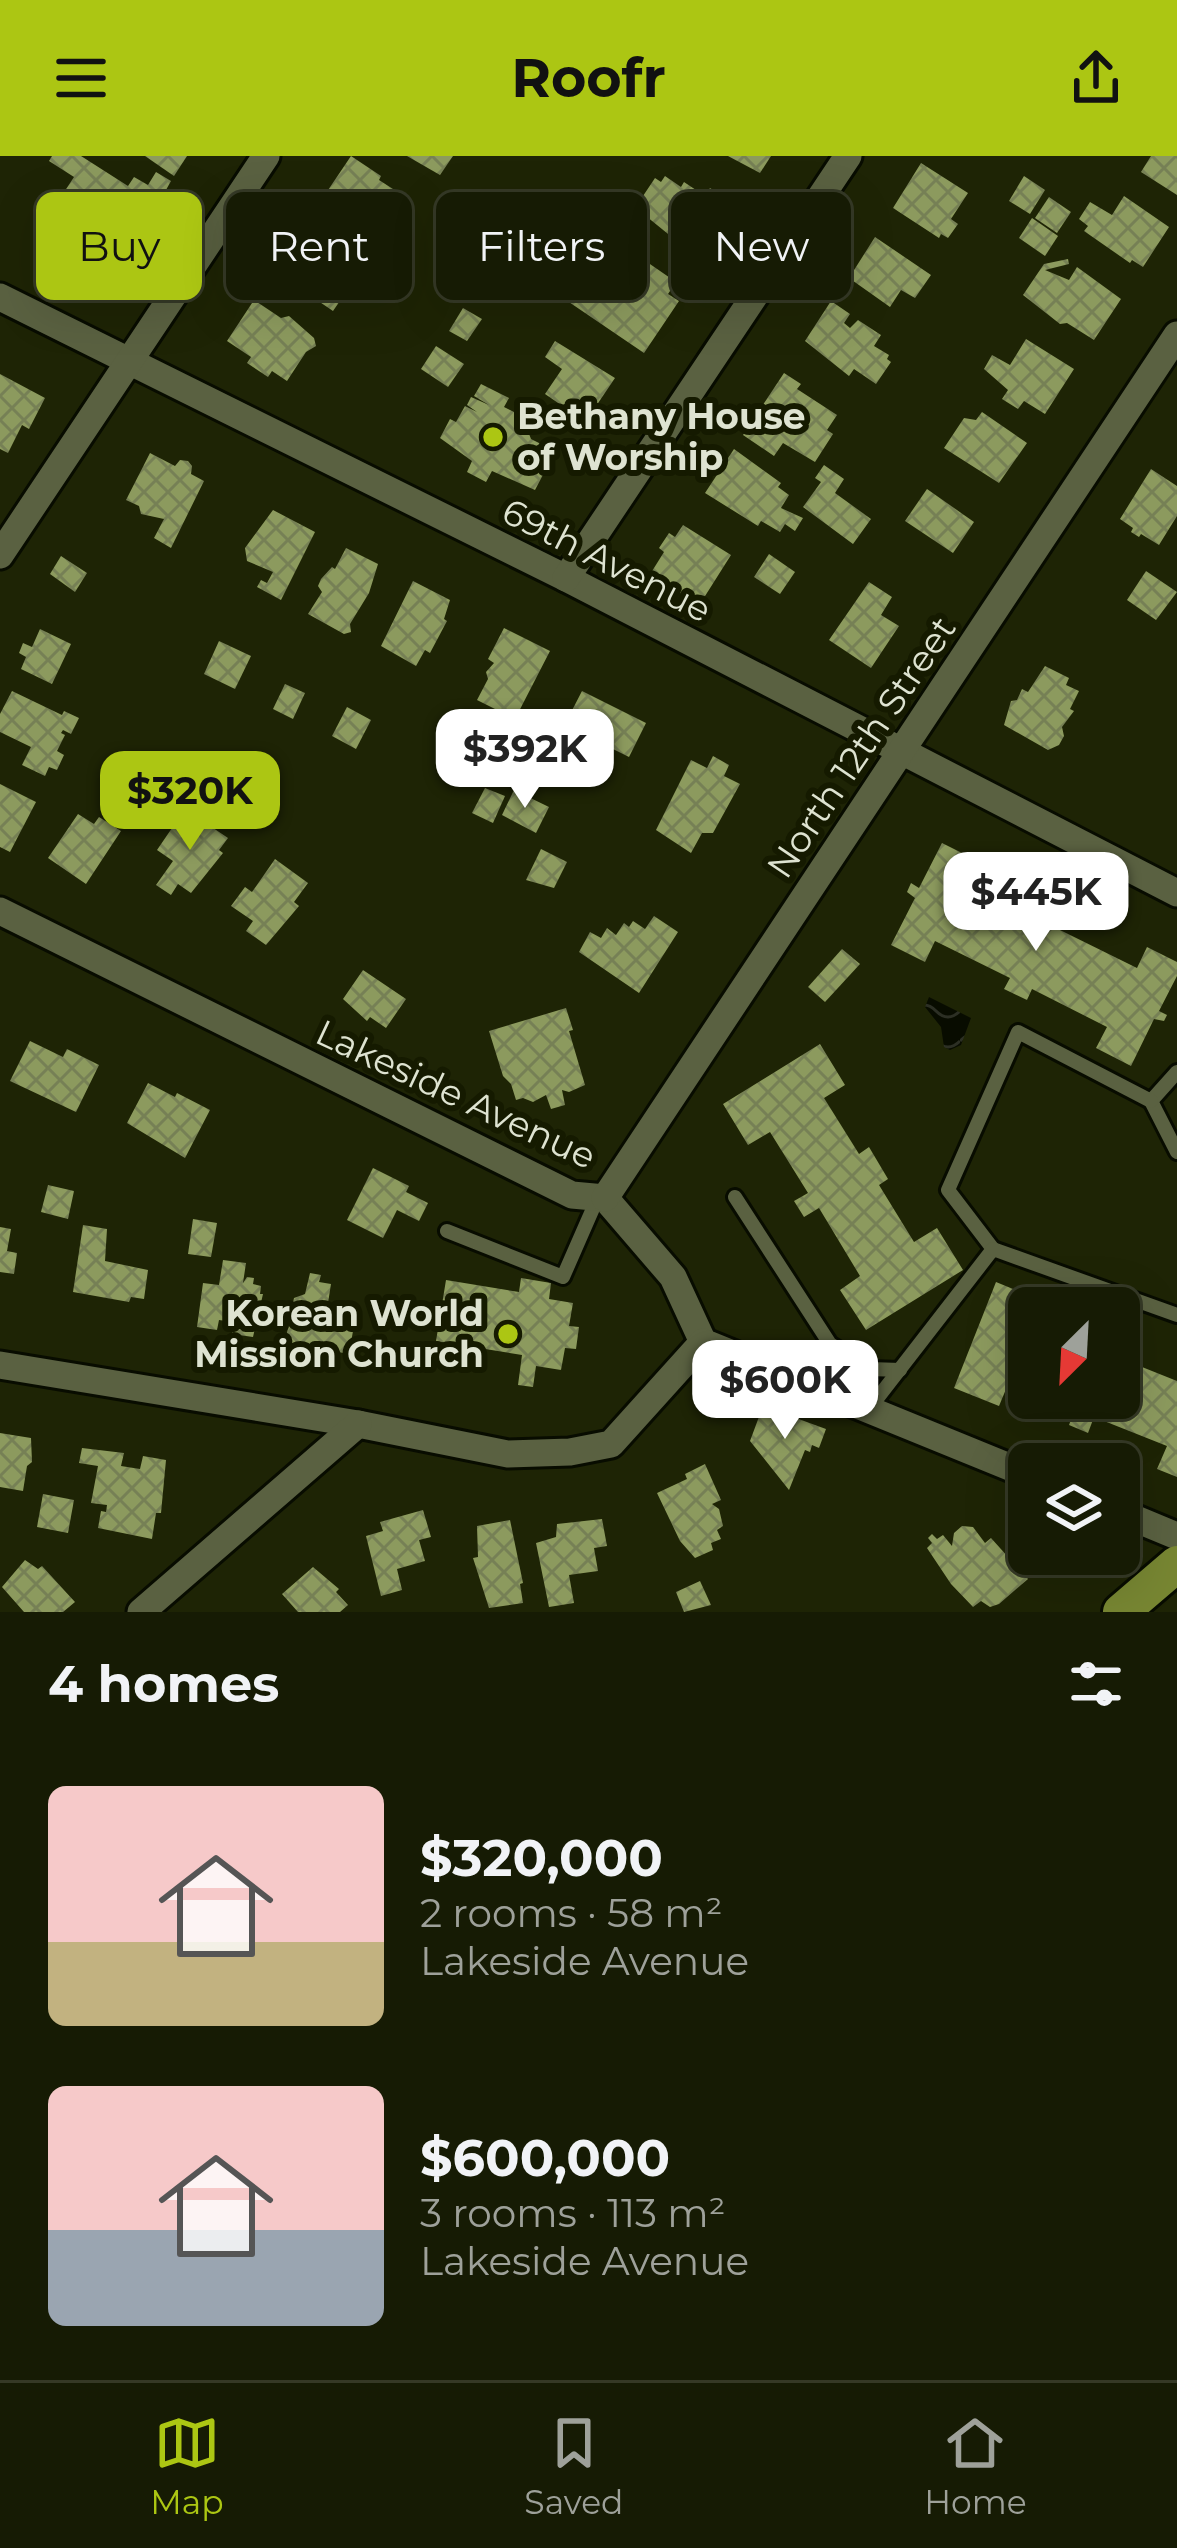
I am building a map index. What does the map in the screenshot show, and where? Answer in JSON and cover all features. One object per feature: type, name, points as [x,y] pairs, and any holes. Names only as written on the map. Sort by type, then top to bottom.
[{"type":"main road","points":[[1121,1612],[1177,1564]]},
{"type":"street","points":[[0,556],[266,156]]},
{"type":"street","points":[[566,578],[848,156]]},
{"type":"street","name":"69th Avenue","points":[[0,297],[566,578],[1177,893]]},
{"type":"street","name":"North 12th Street","points":[[601,1198],[1177,335]]},
{"type":"street","name":"Lakeside Avenue","points":[[0,911],[572,1195],[601,1198],[673,1277],[703,1342]]},
{"type":"street","points":[[0,1365],[358,1424],[508,1454],[570,1452],[611,1444],[703,1342],[1008,1466]]},
{"type":"street","points":[[141,1612],[358,1424]]},
{"type":"street","points":[[1140,1521],[1177,1536]]},
{"type":"lane","points":[[1177,1152],[1151,1101],[1018,1032],[947,1190],[993,1249],[1177,1315]]},
{"type":"lane","points":[[1151,1101],[1177,1072]]},
{"type":"lane","points":[[447,1232],[563,1277],[601,1198]]},
{"type":"lane","points":[[734,1198],[830,1344],[870,1369],[900,1370]]},
{"type":"lane","points":[[869,1409],[993,1249]]},
{"type":"water","points":[[929,997],[971,1018],[961,1045],[950,1050],[944,1047],[941,1027],[925,1007]]},
{"type":"building","points":[[52,156],[81,156],[128,186],[134,177],[148,185],[156,172],[171,181],[165,192],[64,192],[74,177],[49,161]]},
{"type":"building","points":[[145,156],[187,156],[174,176]]},
{"type":"building","points":[[351,156],[393,189],[391,192],[327,192]]},
{"type":"building","points":[[407,156],[453,156],[440,175]]},
{"type":"building","points":[[728,156],[771,156],[760,173]]},
{"type":"building","points":[[1151,156],[1177,156],[1177,195],[1141,172]]},
{"type":"building","points":[[921,163],[968,193],[951,219],[958,224],[948,238],[941,234],[939,238],[893,208]]},
{"type":"building","points":[[665,176],[699,192],[671,192],[671,236],[647,217],[646,192],[655,178],[661,182]]},
{"type":"building","points":[[1024,176],[1045,190],[1030,214],[1009,201]]},
{"type":"building","points":[[1124,196],[1169,227],[1143,267],[1084,231],[1088,226],[1079,219],[1090,202],[1112,215]]},
{"type":"building","points":[[1049,197],[1071,212],[1057,233],[1035,218]]},
{"type":"building","points":[[1032,218],[1058,236],[1045,256],[1019,238]]},
{"type":"building","points":[[875,237],[931,275],[915,298],[901,290],[890,307],[851,275]]},
{"type":"building","points":[[1068,259],[1069,264],[1045,270],[1069,280],[1077,267],[1121,299],[1094,340],[1067,323],[1060,324],[1023,295],[1044,264]]},
{"type":"building","points":[[647,262],[671,279],[668,294],[679,301],[644,353],[566,300],[647,300]]},
{"type":"building","points":[[254,300],[281,318],[289,316],[314,338],[316,346],[306,352],[287,381],[272,371],[268,377],[247,363],[251,357],[227,341]]},
{"type":"building","points":[[317,300],[341,300],[333,311]]},
{"type":"building","points":[[831,301],[850,314],[844,323],[850,328],[858,320],[881,335],[874,346],[889,355],[891,362],[876,384],[854,369],[849,376],[805,341]]},
{"type":"building","points":[[463,308],[482,319],[467,341],[449,331]]},
{"type":"building","points":[[1026,339],[1074,369],[1045,414],[1024,401],[1018,409],[1002,399],[1008,390],[984,369],[992,355],[1010,365]]},
{"type":"building","points":[[555,341],[615,378],[576,429],[557,416],[564,407],[545,394],[562,369],[545,357]]},
{"type":"building","points":[[436,346],[464,364],[448,387],[421,369]]},
{"type":"building","points":[[784,373],[801,384],[797,389],[837,415],[827,430],[833,434],[815,462],[783,443],[774,456],[743,435]]},
{"type":"building","points":[[0,374],[45,398],[29,429],[22,425],[8,453],[0,449]]},
{"type":"building","points":[[481,384],[509,398],[504,407],[520,415],[515,424],[526,426],[531,439],[543,445],[533,465],[545,471],[535,490],[492,471],[486,482],[467,472],[472,461],[440,438],[450,419],[456,422],[465,406],[477,412],[467,405],[471,397],[489,405],[474,396]]},
{"type":"building","points":[[982,412],[1027,443],[999,483],[944,448],[964,418],[976,420]]},
{"type":"building","points":[[734,449],[781,483],[778,487],[789,495],[781,508],[803,518],[795,531],[785,524],[780,532],[761,521],[758,526],[705,493]]},
{"type":"building","points":[[150,453],[175,466],[180,460],[188,461],[191,474],[204,481],[171,548],[154,538],[164,519],[141,514],[139,506],[126,500]]},
{"type":"building","points":[[824,465],[844,479],[835,493],[871,519],[853,544],[803,507],[821,482],[815,478]]},
{"type":"building","points":[[1151,469],[1177,486],[1177,516],[1159,545],[1131,532],[1133,528],[1120,519]]},
{"type":"building","points":[[927,489],[974,522],[953,553],[905,521]]},
{"type":"building","points":[[273,510],[315,532],[281,600],[257,587],[261,580],[267,583],[273,572],[247,561],[245,548]]},
{"type":"building","points":[[683,525],[731,555],[700,604],[649,576],[669,533],[675,537]]},
{"type":"building","points":[[346,548],[378,564],[369,593],[350,624],[351,632],[344,634],[308,614],[322,592],[321,579],[335,569]]},
{"type":"building","points":[[769,554],[795,572],[780,594],[754,577]]},
{"type":"building","points":[[61,556],[87,573],[75,592],[50,574]]},
{"type":"building","points":[[1146,571],[1177,592],[1156,620],[1127,600]]},
{"type":"building","points":[[413,581],[450,600],[447,621],[430,653],[425,650],[416,666],[381,646]]},
{"type":"building","points":[[869,582],[892,597],[881,615],[899,626],[871,668],[829,640]]},
{"type":"building","points":[[504,628],[550,651],[515,719],[477,700],[494,663],[488,659]]},
{"type":"building","points":[[40,629],[71,644],[52,684],[21,669],[26,657],[19,653],[23,643],[32,647]]},
{"type":"building","points":[[219,641],[251,656],[235,689],[204,674]]},
{"type":"building","points":[[1045,666],[1069,678],[1066,685],[1079,691],[1070,709],[1074,711],[1062,727],[1064,736],[1048,750],[1004,725],[1011,701],[1017,700],[1022,689],[1028,692]]},
{"type":"building","points":[[285,684],[305,693],[293,719],[273,709]]},
{"type":"building","points":[[12,691],[79,718],[71,734],[61,733],[65,735],[57,751],[64,755],[57,770],[49,767],[45,776],[22,765],[31,747],[0,732],[0,714]]},
{"type":"building","points":[[582,691],[646,723],[629,757],[591,738],[580,758],[583,769],[579,776],[547,759]]},
{"type":"building","points":[[347,707],[371,720],[356,749],[332,736]]},
{"type":"building","points":[[713,756],[729,765],[724,776],[740,784],[713,833],[702,833],[691,853],[656,830],[691,760],[707,768]]},
{"type":"building","points":[[205,757],[226,770],[212,792],[191,778]]},
{"type":"building","points":[[0,784],[36,802],[10,852],[0,847]]},
{"type":"building","points":[[485,788],[505,796],[493,823],[472,813]]},
{"type":"building","points":[[514,790],[549,807],[536,833],[502,815]]},
{"type":"building","points":[[185,809],[228,838],[219,850],[223,853],[191,893],[178,884],[171,895],[156,885],[173,861],[157,850]]},
{"type":"building","points":[[78,814],[94,824],[99,817],[121,831],[86,884],[48,858]]},
{"type":"building","points":[[942,843],[976,860],[965,882],[1043,921],[1051,905],[1068,914],[1060,930],[1137,968],[1147,947],[1177,962],[1177,976],[1159,1011],[1167,1015],[1164,1021],[1154,1019],[1131,1066],[1096,1048],[1107,1027],[1032,989],[1027,1000],[1004,989],[1010,978],[935,941],[925,962],[891,945],[915,898],[907,892],[911,883],[919,888]]},
{"type":"building","points":[[541,849],[567,862],[554,888],[526,880]]},
{"type":"building","points":[[275,859],[308,883],[294,902],[299,906],[266,945],[246,931],[253,921],[231,906],[245,887],[252,892]]},
{"type":"building","points":[[654,916],[678,932],[639,993],[579,952],[590,932],[601,938],[607,928],[616,935],[624,923],[629,927],[633,921],[645,929]]},
{"type":"building","points":[[842,949],[860,964],[825,1002],[808,987]]},
{"type":"building","points":[[363,970],[406,999],[386,1028],[370,1017],[367,1021],[343,999]]},
{"type":"building","points":[[566,1008],[585,1085],[562,1090],[565,1105],[551,1109],[546,1095],[533,1102],[516,1100],[489,1031]]},
{"type":"building","points":[[30,1041],[63,1057],[67,1049],[99,1065],[76,1112],[10,1081]]},
{"type":"building","points":[[820,1044],[845,1085],[824,1098],[859,1154],[869,1147],[888,1179],[879,1185],[914,1242],[937,1228],[963,1270],[866,1330],[840,1290],[860,1276],[819,1208],[804,1217],[794,1201],[808,1193],[770,1132],[748,1145],[723,1104]]},
{"type":"building","points":[[148,1083],[210,1110],[185,1158],[127,1123]]},
{"type":"building","points":[[373,1168],[409,1186],[406,1192],[428,1203],[419,1221],[397,1210],[383,1238],[347,1220]]},
{"type":"building","points":[[48,1185],[74,1191],[68,1219],[41,1212]]},
{"type":"building","points":[[193,1219],[217,1223],[211,1257],[188,1254]]},
{"type":"building","points":[[83,1225],[107,1229],[105,1261],[148,1270],[144,1299],[131,1297],[129,1302],[73,1292]]},
{"type":"building","points":[[0,1227],[11,1229],[7,1251],[17,1253],[14,1274],[0,1272]]},
{"type":"building","points":[[223,1260],[246,1263],[243,1283],[247,1277],[254,1278],[253,1284],[261,1286],[253,1337],[232,1334],[233,1322],[219,1320],[217,1330],[197,1327],[203,1283],[219,1285]]},
{"type":"building","points":[[310,1273],[321,1275],[319,1282],[331,1284],[328,1303],[357,1308],[349,1354],[285,1342],[294,1298],[305,1294]]},
{"type":"building","name":"Korean World Mission Church","points":[[521,1278],[551,1283],[549,1299],[573,1303],[569,1326],[579,1327],[576,1349],[565,1348],[561,1370],[536,1366],[533,1387],[518,1385],[522,1355],[436,1341],[446,1280],[519,1292]]},
{"type":"building","points":[[996,1282],[1008,1287],[1008,1384],[999,1406],[954,1388]]},
{"type":"building","points":[[1140,1366],[1177,1381],[1177,1477],[1157,1469],[1167,1446],[1099,1419],[1140,1419]]},
{"type":"building","points":[[763,1406],[826,1429],[819,1448],[812,1445],[810,1452],[805,1450],[789,1490],[750,1441]]},
{"type":"building","points":[[1071,1419],[1093,1419],[1088,1433],[1069,1425]]},
{"type":"building","points":[[0,1433],[31,1438],[32,1462],[23,1491],[0,1487]]},
{"type":"building","points":[[82,1448],[124,1453],[121,1466],[140,1469],[143,1456],[166,1460],[161,1513],[156,1513],[152,1539],[98,1528],[107,1505],[91,1503],[98,1466],[79,1463]]},
{"type":"building","points":[[705,1464],[721,1500],[712,1504],[719,1509],[723,1526],[717,1530],[721,1539],[711,1543],[713,1550],[695,1558],[680,1541],[657,1493]]},
{"type":"building","points":[[43,1494],[74,1500],[68,1533],[37,1527]]},
{"type":"building","points":[[423,1510],[431,1537],[419,1540],[425,1561],[397,1569],[402,1590],[381,1596],[366,1536],[383,1531],[380,1522]]},
{"type":"building","points":[[602,1519],[607,1546],[594,1548],[598,1571],[569,1575],[574,1603],[549,1607],[536,1543],[556,1537],[557,1524]]},
{"type":"building","points":[[510,1520],[523,1603],[489,1608],[473,1558],[478,1557],[477,1526]]},
{"type":"building","points":[[962,1526],[973,1527],[985,1543],[991,1538],[1008,1557],[1008,1575],[1028,1579],[999,1604],[990,1607],[981,1601],[973,1607],[927,1548],[932,1534],[937,1539],[943,1535],[952,1546],[954,1533]]},
{"type":"building","points":[[25,1560],[38,1569],[42,1566],[75,1602],[63,1612],[24,1612],[2,1587]]},
{"type":"building","points":[[313,1567],[339,1589],[336,1592],[348,1605],[340,1612],[298,1612],[282,1594]]},
{"type":"building","points":[[700,1581],[711,1605],[684,1612],[676,1592]]},
{"type":"place","name":"Bethany House of Worship","points":[[493,437]]},
{"type":"place","name":"Korean World Mission Church","points":[[508,1334]]}]
